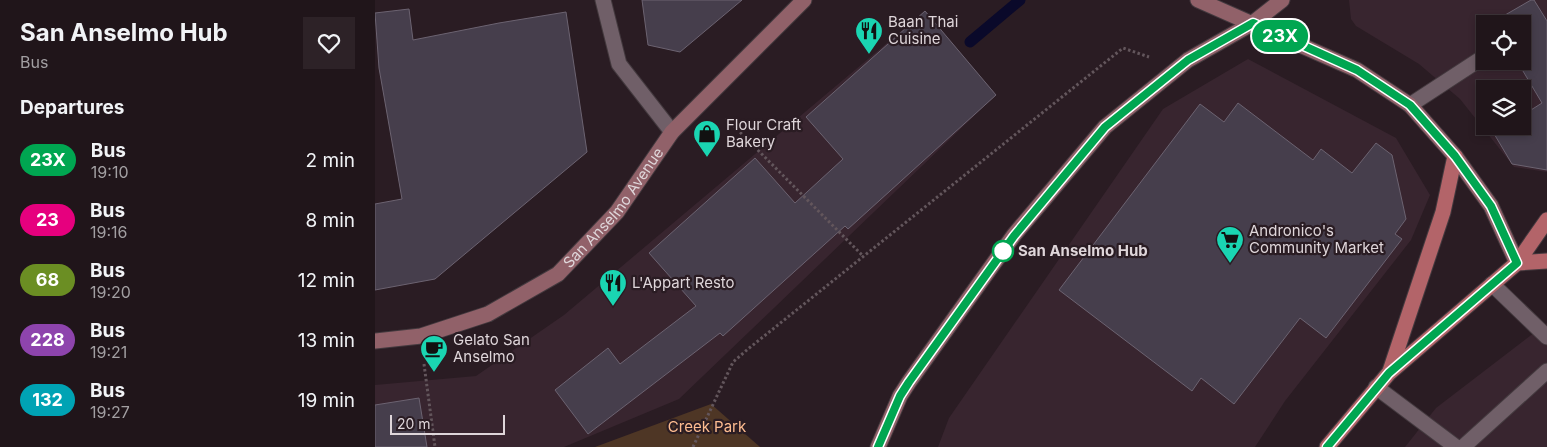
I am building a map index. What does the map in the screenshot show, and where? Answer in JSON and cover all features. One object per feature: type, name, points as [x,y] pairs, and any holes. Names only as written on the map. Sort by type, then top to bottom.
[{"type":"main road","points":[[1389,373],[1443,212],[1455,156]]},
{"type":"main road","points":[[1327,447],[1389,373],[1517,263],[1547,220]]},
{"type":"main road","points":[[1517,263],[1547,261]]},
{"type":"street","points":[[603,0],[619,64],[672,132]]},
{"type":"street","name":"San Anselmo Avenue","points":[[375,340],[421,336],[488,314],[558,274],[617,212],[672,132],[804,0]]},
{"type":"street","points":[[1198,0],[1357,70],[1410,105],[1455,156],[1491,206],[1517,263]]},
{"type":"street","points":[[878,447],[900,396],[909,382],[1014,236],[1105,127],[1188,60],[1253,23],[1282,0]]},
{"type":"street","points":[[1410,105],[1476,62]]},
{"type":"street","points":[[1492,284],[1547,338]]},
{"type":"street","points":[[1463,447],[1547,371]]},
{"type":"street","points":[[1376,387],[1456,447]]},
{"type":"path","points":[[693,447],[733,362],[1123,48]]},
{"type":"path","points":[[707,98],[863,256]]},
{"type":"path","points":[[421,336],[435,447]]},
{"type":"shaded area","points":[[1349,0],[1547,0],[1547,172],[1514,167],[1489,135],[1531,135],[1531,80],[1476,80],[1476,119],[1460,99],[1419,64],[1356,26],[1351,19]]},
{"type":"shaded area","points":[[925,11],[996,95],[679,399],[564,447],[375,447],[375,385],[476,376],[564,315]]},
{"type":"shaded area","points":[[1248,59],[1396,138],[1430,195],[1411,240],[1285,401],[1255,447],[938,447],[949,418],[1163,109]]},
{"type":"shaded area","points":[[1547,323],[1547,447],[1405,447],[1436,408]]},
{"type":"green space","name":"Creek Park","points":[[711,404],[760,447],[595,447]]},
{"type":"building","points":[[642,0],[742,0],[680,52],[648,45]]},
{"type":"building","points":[[1534,0],[1547,21],[1547,170],[1512,164],[1495,135],[1531,135],[1531,110],[1542,103],[1531,85],[1531,80],[1528,80],[1522,70],[1531,70],[1531,15],[1505,15]]},
{"type":"building","points":[[409,9],[413,40],[566,12],[587,152],[435,279],[375,290],[375,204],[402,199],[379,68],[375,13]]},
{"type":"building","points":[[925,11],[996,95],[848,229],[845,226],[723,336],[720,333],[588,434],[555,390],[608,348],[620,364],[696,306],[649,253],[755,158],[795,203],[843,159],[806,117]]},
{"type":"building","name":"Andronico's Community Market","points":[[1238,103],[1313,160],[1321,149],[1352,173],[1376,143],[1392,155],[1406,219],[1395,234],[1402,239],[1326,338],[1300,318],[1234,404],[1201,378],[1192,391],[1059,290],[1200,104],[1224,122]]},
{"type":"building","points":[[419,398],[427,447],[375,447],[375,405]]},
{"type":"waterway","points":[[970,42],[1020,0]]},
{"type":"bus line","name":"23X","points":[[878,447],[900,396],[909,382],[1014,236],[1105,127],[1188,60],[1253,23],[1300,46],[1357,70],[1410,105],[1455,156],[1491,206],[1517,263],[1389,373],[1327,447]]},
{"type":"place","name":"Baan Thai Cuisine","points":[[869,55]]},
{"type":"place","name":"Flour Craft Bakery","points":[[707,158]]},
{"type":"place","name":"San Anselmo Hub","points":[[1003,251]]},
{"type":"place","name":"Andronico's Community Market","points":[[1230,264]]},
{"type":"place","name":"L'Appart Resto","points":[[613,307]]},
{"type":"place","name":"Gelato San Anselmo","points":[[434,373]]}]
